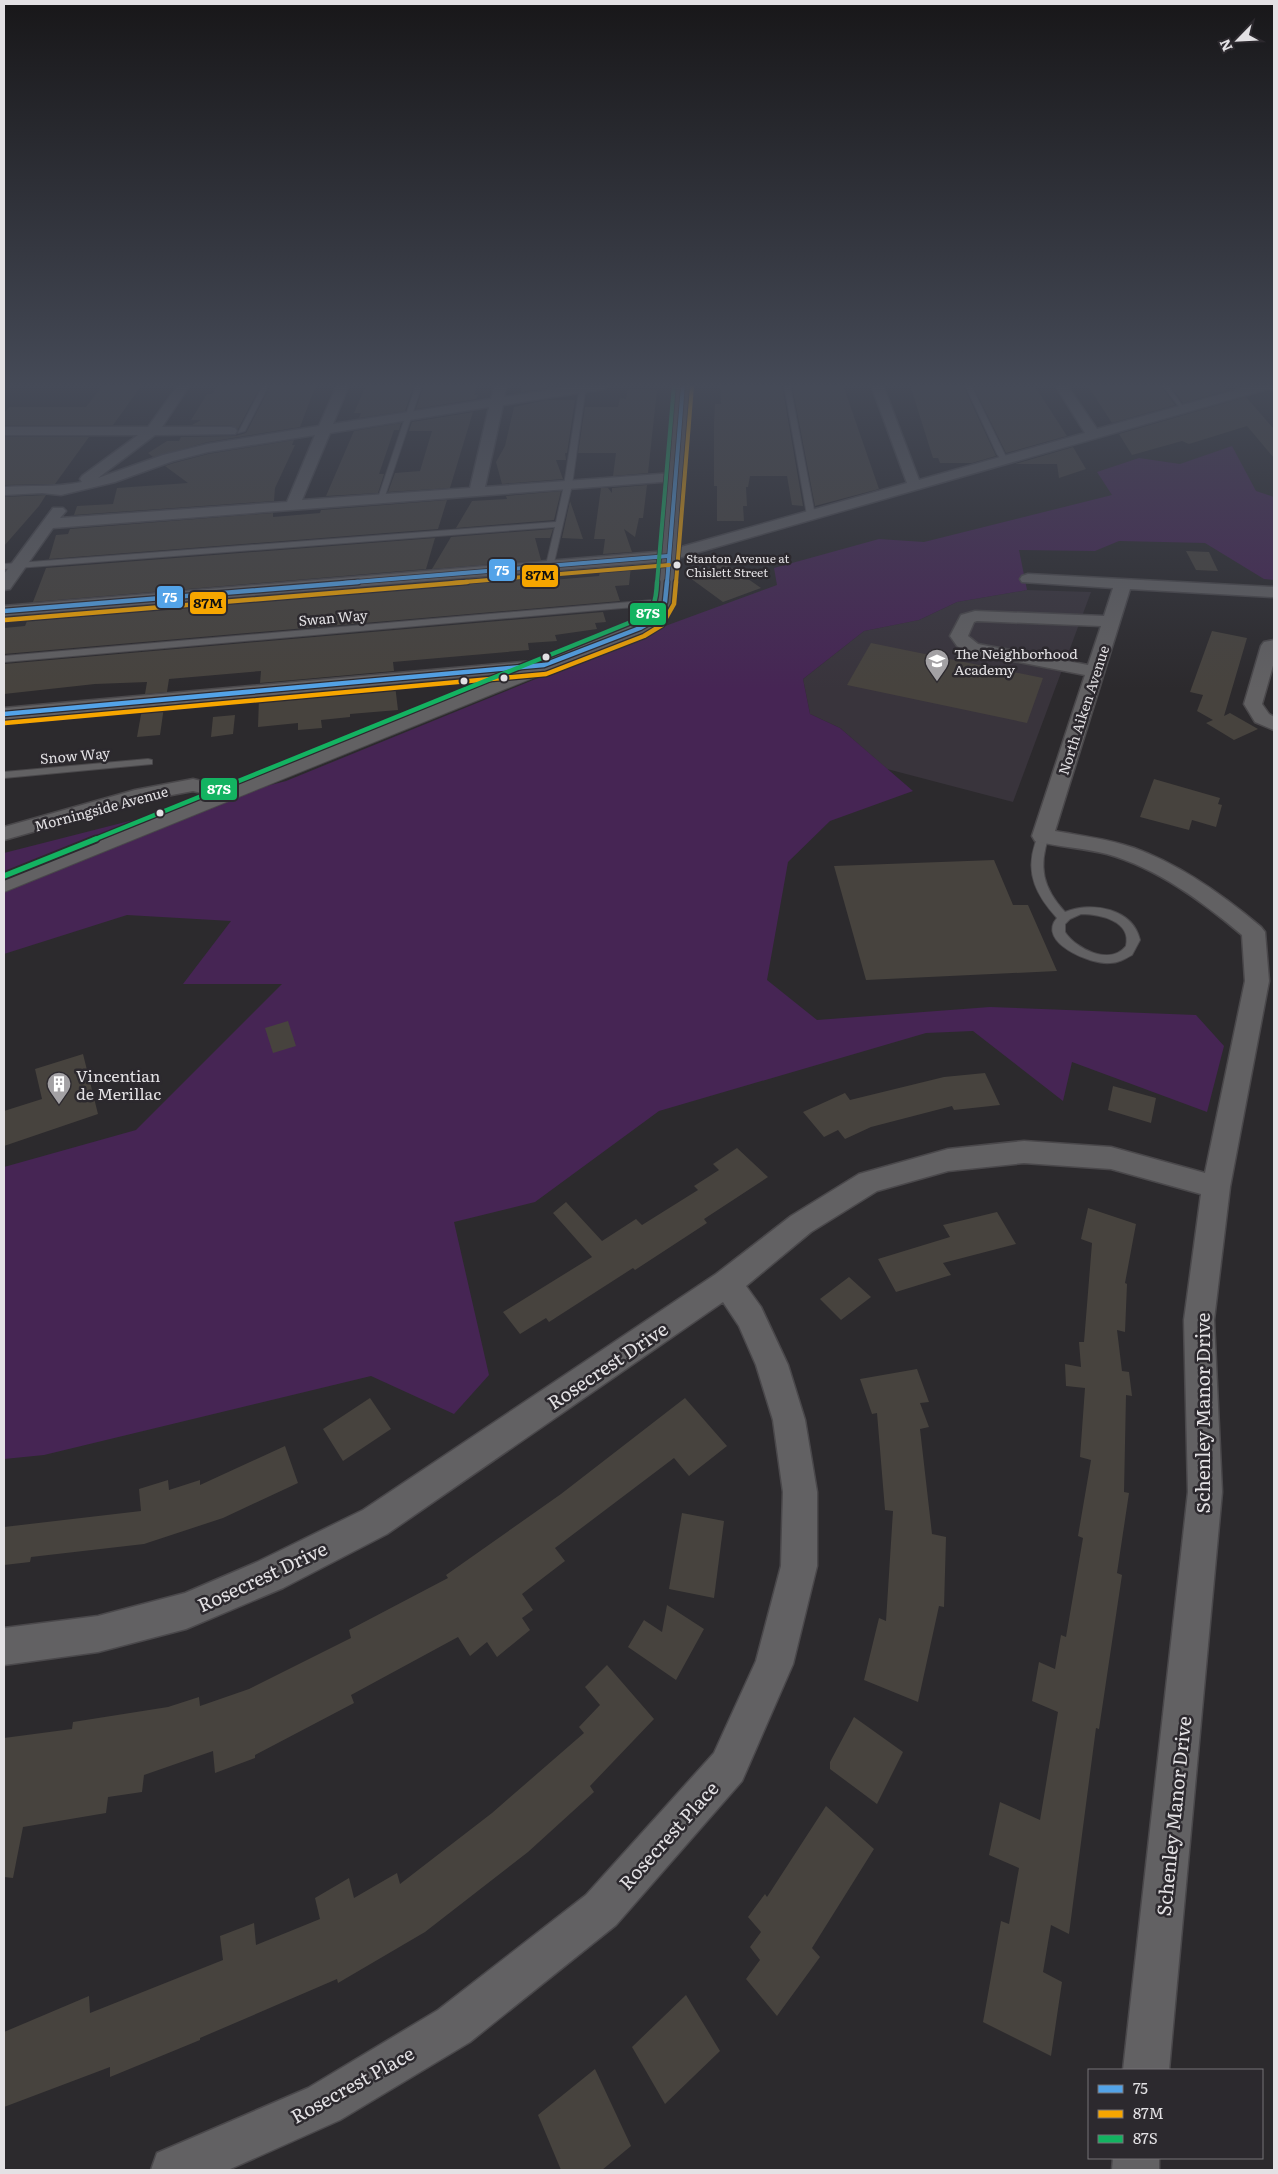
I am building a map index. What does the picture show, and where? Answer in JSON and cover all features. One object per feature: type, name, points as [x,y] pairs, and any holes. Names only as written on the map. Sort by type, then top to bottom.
[{"type":"street","points":[[293,505],[300,486]]},
{"type":"street","points":[[476,492],[477,486]]},
{"type":"street","points":[[48,524],[549,486]]},
{"type":"street","points":[[4,885],[227,793],[640,628],[656,619],[664,602],[673,486]]},
{"type":"street","points":[[4,611],[668,556],[914,486]]},
{"type":"street","points":[[4,491],[61,490],[78,487]]},
{"type":"street","points":[[4,585],[11,566],[48,524],[68,496],[78,487]]},
{"type":"street","points":[[1028,579],[1274,592]]},
{"type":"street","name":"North Aiken Avenue","points":[[1043,836],[1123,584]]},
{"type":"street","points":[[1095,672],[973,648],[963,642],[959,636],[966,619],[975,616],[1111,621]]},
{"type":"street","points":[[1274,645],[1270,646],[1253,704],[1262,718],[1274,724]]},
{"type":"street","points":[[4,714],[544,666]]},
{"type":"street","name":"Morningside Avenue","points":[[4,834],[142,794],[193,785],[227,793]]},
{"type":"street","name":"Schenley Manor Drive","points":[[1043,836],[1126,853],[1174,875],[1264,932],[1257,981],[1216,1187],[1199,1320],[1205,1492],[1146,2069]]},
{"type":"street","name":"Rosecrest Drive","points":[[4,1646],[98,1634],[186,1610],[270,1575],[375,1522],[728,1283],[801,1224],[870,1182],[948,1160],[1024,1152],[1111,1158],[1216,1187]]},
{"type":"street","name":"Rosecrest Place","points":[[174,2170],[324,2104],[454,2026],[601,1910],[728,1767],[774,1664],[799,1566],[800,1492],[789,1420],[772,1365],[750,1317],[728,1283]]},
{"type":"lane","points":[[380,499],[384,486]]},
{"type":"lane","points":[[550,566],[568,486]]},
{"type":"lane","points":[[806,486],[811,515]]},
{"type":"lane","points":[[11,566],[558,524]]},
{"type":"lane","name":"Swan Way","points":[[4,659],[664,602]]},
{"type":"lane","name":"Snow Way","points":[[4,775],[148,762]]},
{"type":"lane","points":[[1043,836],[1037,852],[1037,882],[1049,902],[1063,917]]},
{"type":"lane","points":[[1091,910],[1114,916],[1130,930],[1134,938],[1133,946],[1120,957],[1108,959],[1082,954],[1063,941],[1058,924],[1063,917],[1070,913],[1091,910]]},
{"type":"shaded area","points":[[1106,486],[1254,486],[1256,491],[1274,497],[1274,580],[1264,579],[1205,543],[1119,541],[1095,551],[1019,550],[1027,590],[957,602],[919,620],[864,631],[803,679],[810,714],[840,728],[913,791],[830,821],[788,862],[767,980],[817,1020],[990,1007],[1196,1015],[1224,1046],[1207,1112],[1072,1062],[1063,1101],[973,1031],[926,1033],[659,1111],[535,1202],[454,1222],[489,1375],[454,1414],[371,1376],[44,1455],[4,1459],[4,1167],[136,1130],[282,984],[183,984],[231,921],[127,915],[4,954],[4,853],[286,781],[668,625],[777,585],[774,568],[879,539],[924,542],[1112,495]]},
{"type":"shaded area","points":[[1027,590],[1091,592],[1013,802],[887,769],[840,728],[810,714],[803,679],[864,631],[919,620],[957,602]]},
{"type":"building","points":[[276,486],[274,501],[74,515],[77,506],[113,504],[117,488]]},
{"type":"building","points":[[330,486],[380,486],[378,493],[326,496]]},
{"type":"building","points":[[390,486],[450,486],[450,488],[388,492]]},
{"type":"building","points":[[647,486],[643,518],[639,518],[635,537],[624,529],[632,552],[603,554],[605,539],[594,539],[601,488],[608,488],[612,493],[612,488]]},
{"type":"building","points":[[717,486],[748,486],[746,487],[747,506],[743,506],[744,521],[717,521]]},
{"type":"building","points":[[789,486],[800,486],[803,506],[792,505]]},
{"type":"building","points":[[811,486],[878,486],[879,489],[815,506]]},
{"type":"building","points":[[561,491],[554,520],[456,528],[472,501],[507,499],[506,496]]},
{"type":"building","points":[[46,495],[39,506],[4,546],[4,497]]},
{"type":"building","points":[[447,500],[438,529],[49,559],[56,535],[68,534],[70,529],[273,513],[273,517],[320,513],[321,510]]},
{"type":"building","points":[[570,501],[583,539],[562,538]]},
{"type":"building","points":[[553,529],[550,538],[535,538],[541,560],[432,569],[451,537]]},
{"type":"building","points":[[435,538],[426,569],[33,602],[46,568]]},
{"type":"building","points":[[1186,551],[1209,552],[1218,571],[1196,570]]},
{"type":"building","points":[[725,563],[761,588],[723,602],[686,575]]},
{"type":"building","points":[[631,566],[629,585],[615,586],[620,601],[4,654],[4,628],[25,626],[29,616],[545,573],[547,580],[552,580],[599,576],[601,568]]},
{"type":"building","points":[[603,612],[606,622],[595,623],[597,629],[555,635],[557,641],[528,643],[529,650],[393,662],[394,671],[260,683],[261,671],[169,679],[167,692],[145,694],[147,682],[95,684],[4,694],[4,664]]},
{"type":"building","points":[[1212,631],[1247,638],[1224,716],[1230,713],[1258,729],[1234,740],[1206,723],[1213,720],[1197,711],[1203,695],[1190,692]]},
{"type":"building","points":[[871,643],[1043,678],[1027,723],[847,685]]},
{"type":"building","points":[[395,685],[398,710],[350,714],[350,717],[321,720],[322,728],[298,730],[298,723],[258,727],[259,698]]},
{"type":"building","points":[[164,707],[160,735],[137,737],[142,709]]},
{"type":"building","points":[[235,715],[233,734],[211,737],[213,717]]},
{"type":"building","points":[[1154,779],[1220,798],[1218,804],[1222,805],[1216,827],[1192,820],[1189,830],[1140,817]]},
{"type":"building","points":[[994,860],[1013,905],[1028,905],[1057,971],[866,980],[834,866]]},
{"type":"building","points":[[288,1021],[296,1046],[273,1053],[265,1028]]},
{"type":"building","name":"Vincentian de Merillac","points":[[83,1054],[98,1114],[4,1146],[4,1111],[42,1099],[35,1069]]},
{"type":"building","points":[[985,1073],[1000,1105],[954,1110],[952,1106],[871,1127],[845,1139],[838,1130],[824,1137],[803,1112],[845,1093],[850,1100],[944,1077]]},
{"type":"building","points":[[1113,1086],[1156,1098],[1151,1123],[1108,1110]]},
{"type":"building","points":[[737,1148],[768,1177],[704,1219],[707,1223],[635,1270],[633,1268],[549,1322],[546,1318],[520,1334],[503,1312],[592,1257],[553,1213],[566,1202],[602,1241],[636,1219],[642,1225],[698,1190],[694,1186],[719,1170],[713,1164]]},
{"type":"building","points":[[1088,1208],[1136,1224],[1125,1283],[1127,1284],[1125,1332],[1117,1330],[1122,1371],[1129,1372],[1132,1396],[1126,1395],[1124,1492],[1129,1493],[1117,1573],[1122,1575],[1099,1729],[1096,1728],[1069,1934],[1051,1925],[1043,1972],[1062,1982],[1051,2056],[983,2022],[1001,1921],[1009,1924],[1019,1868],[989,1855],[1000,1802],[1040,1820],[1058,1712],[1032,1701],[1039,1662],[1055,1669],[1061,1635],[1066,1637],[1083,1538],[1078,1536],[1091,1460],[1080,1457],[1085,1388],[1066,1386],[1065,1364],[1081,1367],[1079,1342],[1084,1342],[1092,1243],[1081,1239]]},
{"type":"building","points":[[997,1212],[1016,1244],[943,1263],[951,1275],[896,1292],[878,1259],[950,1237],[943,1225]]},
{"type":"building","points":[[849,1277],[871,1297],[841,1320],[820,1299]]},
{"type":"building","points":[[917,1369],[929,1402],[920,1403],[929,1427],[920,1429],[932,1534],[946,1537],[944,1607],[939,1606],[918,1702],[864,1680],[879,1618],[886,1621],[893,1511],[885,1510],[877,1413],[872,1414],[860,1379]]},
{"type":"building","points":[[370,1398],[391,1429],[343,1461],[323,1429]]},
{"type":"building","points":[[685,1398],[727,1446],[689,1476],[674,1458],[555,1548],[565,1561],[522,1594],[533,1610],[522,1618],[530,1630],[497,1657],[487,1642],[470,1656],[458,1637],[351,1695],[354,1703],[255,1755],[255,1758],[215,1773],[213,1751],[144,1775],[142,1792],[108,1797],[106,1813],[23,1827],[13,1878],[4,1877],[4,1738],[72,1729],[73,1722],[168,1707],[199,1697],[200,1706],[249,1689],[351,1638],[349,1630],[448,1578],[446,1575],[561,1494]]},
{"type":"building","points":[[285,1446],[298,1483],[223,1518],[144,1544],[31,1557],[30,1562],[4,1565],[4,1527],[141,1511],[139,1489],[168,1480],[169,1490],[200,1480],[200,1485]]},
{"type":"building","points":[[682,1513],[724,1521],[714,1598],[669,1589]]},
{"type":"building","points":[[667,1605],[704,1629],[676,1680],[628,1647],[644,1620],[662,1632]]},
{"type":"building","points":[[607,1665],[654,1719],[590,1786],[594,1792],[528,1852],[425,1932],[338,1983],[337,1979],[200,2038],[200,2040],[110,2077],[110,2067],[4,2107],[4,2032],[89,1996],[90,2013],[223,1960],[220,1936],[254,1923],[256,1945],[320,1919],[315,1898],[349,1878],[354,1898],[397,1873],[400,1884],[492,1813],[584,1733],[579,1727],[600,1705],[585,1687]]},
{"type":"building","points":[[854,1717],[903,1752],[877,1804],[830,1769],[830,1762]]},
{"type":"building","points":[[826,1806],[874,1849],[812,1948],[820,1957],[777,2016],[746,1979],[760,1960],[750,1947],[761,1932],[748,1917],[765,1894],[767,1897]]},
{"type":"building","points":[[686,1995],[720,2051],[665,2104],[632,2047]]},
{"type":"building","points":[[595,2069],[631,2146],[602,2170],[561,2170],[538,2115]]},
{"type":"transit line","name":"87S","points":[[4,876],[636,620],[649,613],[656,599],[665,486]]},
{"type":"transit line","name":"75","points":[[4,714],[544,665],[640,628],[656,619],[665,602],[675,486]]},
{"type":"transit line","name":"87M","points":[[5,723],[546,674],[644,636],[662,625],[674,604],[684,486]]},
{"type":"transit line","name":"75","points":[[4,611],[668,556]]},
{"type":"transit line","name":"87M","points":[[5,620],[669,565]]},
{"type":"place","name":"Stanton Avenue at Chislett Street","points":[[677,565]]},
{"type":"place","name":"The Neighborhood Academy","points":[[937,682]]},
{"type":"place","name":"Vincentian de Merillac","points":[[59,1105]]}]
